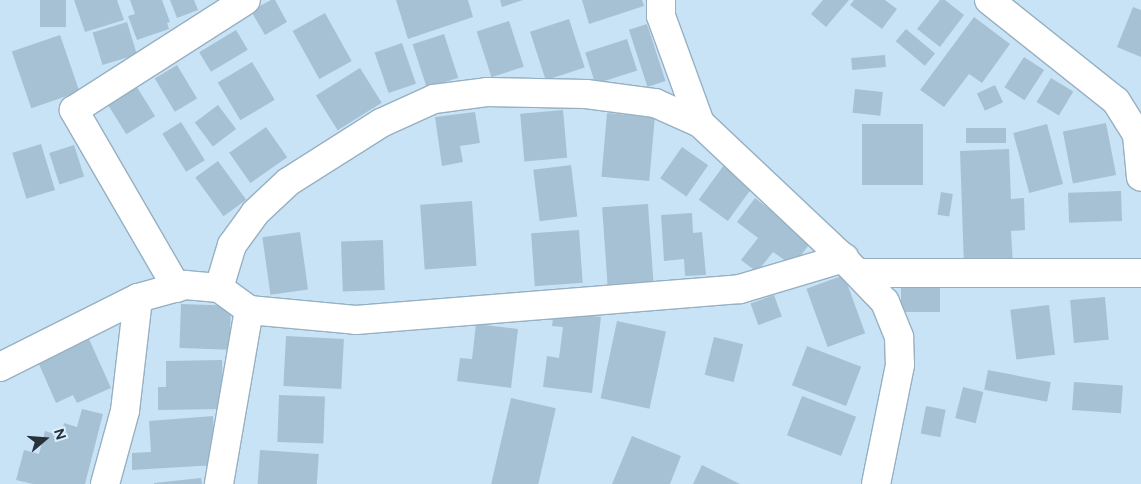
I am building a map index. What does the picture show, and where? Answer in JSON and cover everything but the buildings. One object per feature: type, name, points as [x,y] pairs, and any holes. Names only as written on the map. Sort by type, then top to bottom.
[{"type":"street","points":[[177,288],[74,110],[246,0]]},
{"type":"street","points":[[661,0],[660,16],[700,123]]},
{"type":"street","points":[[997,3],[1116,101],[1140,135],[1141,177]]},
{"type":"street","points":[[219,288],[232,245],[255,213],[288,182],[381,123],[434,99],[487,92],[586,94],[655,103],[700,123],[851,266],[885,302],[899,337],[900,365],[876,484]]},
{"type":"street","points":[[0,367],[138,298],[185,286],[219,288],[249,310],[356,320],[740,289],[851,266],[1141,273]]},
{"type":"street","points":[[105,484],[125,411],[138,298]]},
{"type":"street","points":[[219,484],[249,310]]}]
